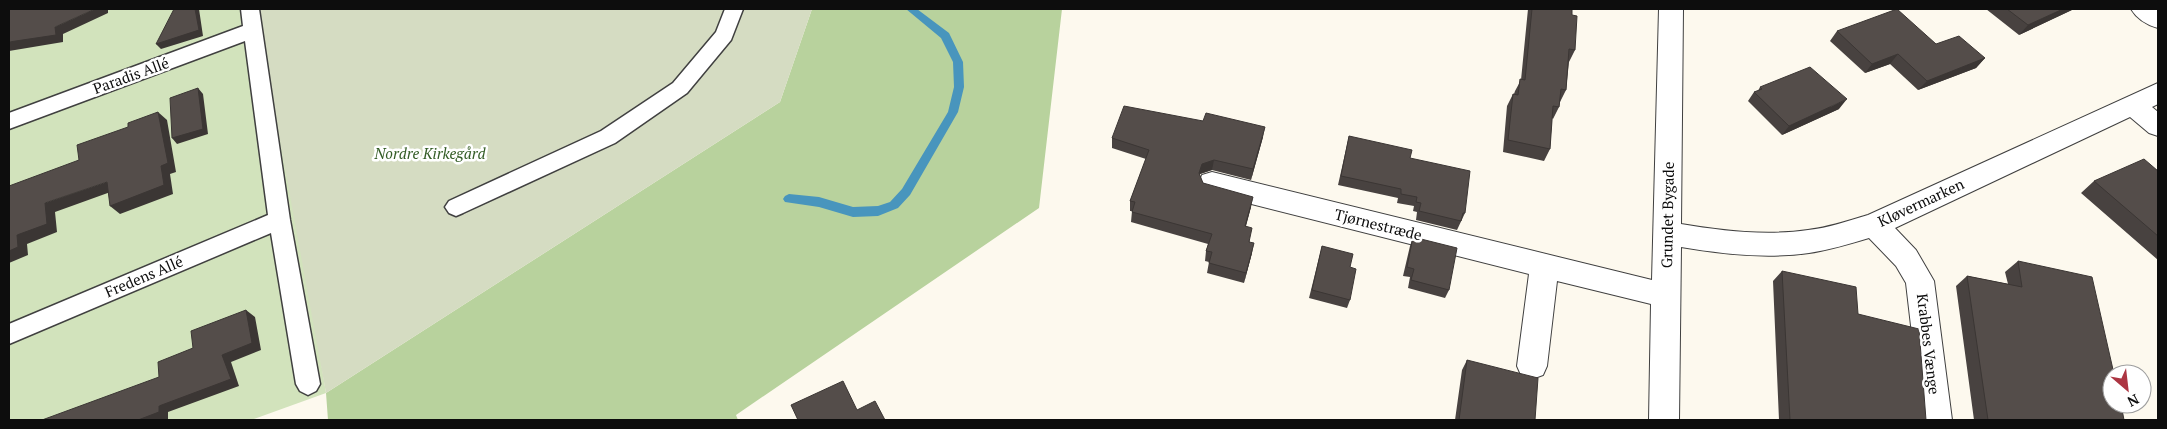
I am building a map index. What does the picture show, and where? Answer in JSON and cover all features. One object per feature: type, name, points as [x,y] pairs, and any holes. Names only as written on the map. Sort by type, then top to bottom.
[{"type":"street","name":"Grundet Bygade","points":[[1664,420],[1671,9]]},
{"type":"street","points":[[2143,9],[2158,19]]},
{"type":"street","name":"Kløvermarken","points":[[1668,234],[1721,243],[1765,245],[1808,242],[1874,225],[2158,93]]},
{"type":"street","points":[[2132,106],[2158,126]]},
{"type":"street","name":"Tjørnestræde","points":[[1212,183],[1667,296]]},
{"type":"street","name":"Krabbes Vænge","points":[[1874,225],[1906,258],[1920,281],[1938,420]]},
{"type":"street","points":[[1532,366],[1544,266]]},
{"type":"lane","points":[[250,9],[279,220],[308,384]]},
{"type":"lane","points":[[456,207],[608,138],[680,88],[724,35],[734,9]]},
{"type":"lane","name":"Paradis Allé","points":[[9,121],[253,30]]},
{"type":"lane","name":"Fredens Allé","points":[[9,334],[279,220]]},
{"type":"green space","points":[[9,9],[264,9],[326,393],[251,420],[9,420]]},
{"type":"green space","name":"Nordre Kirkegård","points":[[256,9],[812,9],[780,102],[326,393]]},
{"type":"green space","points":[[812,9],[1062,9],[1039,208],[736,415],[738,420],[328,420],[326,393],[780,102]]},
{"type":"building","points":[[9,9],[95,9],[55,27],[56,35],[9,42]]},
{"type":"building","points":[[174,9],[195,9],[199,30],[156,44]]},
{"type":"building","points":[[1532,9],[1572,9],[1572,15],[1577,16],[1575,50],[1569,49],[1566,90],[1561,89],[1559,107],[1553,106],[1550,149],[1508,140],[1513,94],[1518,95],[1520,79],[1525,80]]},
{"type":"building","points":[[1897,9],[1936,44],[1959,36],[1985,58],[1927,81],[1898,54],[1872,64],[1837,31]]},
{"type":"building","points":[[2007,9],[2063,9],[2028,25]]},
{"type":"building","points":[[1810,67],[1847,99],[1789,126],[1754,92],[1762,89],[1760,87]]},
{"type":"building","points":[[198,88],[203,129],[172,138],[170,98]]},
{"type":"building","points":[[1124,106],[1203,121],[1206,113],[1265,127],[1253,169],[1214,160],[1202,164],[1199,173],[1203,183],[1253,197],[1245,226],[1252,228],[1249,242],[1254,243],[1246,273],[1209,263],[1212,252],[1206,251],[1212,234],[1132,212],[1135,202],[1130,201],[1149,150],[1112,138]]},
{"type":"building","points":[[158,112],[168,163],[161,166],[164,185],[110,206],[107,182],[45,203],[47,224],[17,235],[18,247],[9,251],[9,186],[79,160],[77,145],[128,127],[128,123]]},
{"type":"building","points":[[1349,136],[1412,150],[1410,158],[1470,171],[1465,213],[1463,213],[1461,221],[1419,211],[1421,203],[1416,202],[1417,197],[1401,194],[1401,189],[1341,176]]},
{"type":"building","points":[[2144,159],[2158,171],[2158,236],[2094,181]]},
{"type":"building","points":[[1413,237],[1457,248],[1449,290],[1411,280],[1414,269],[1407,267]]},
{"type":"building","points":[[1322,246],[1353,254],[1350,267],[1356,269],[1350,300],[1312,290]]},
{"type":"building","points":[[2018,261],[2092,277],[2112,364],[2102,364],[2102,414],[2123,414],[2124,420],[1988,420],[1967,276],[2022,287]]},
{"type":"building","points":[[1782,271],[1856,287],[1858,314],[1919,329],[1926,420],[1790,420]]},
{"type":"building","points":[[246,310],[252,343],[222,355],[231,379],[159,406],[159,412],[138,420],[42,420],[159,377],[158,362],[193,348],[191,331]]},
{"type":"building","points":[[1467,360],[1538,378],[1535,420],[1459,420]]},
{"type":"building","points":[[843,381],[857,410],[875,401],[885,420],[798,420],[791,405]]},
{"type":"waterway","points":[[789,199],[819,202],[853,212],[878,211],[894,205],[906,192],[953,112],[959,87],[958,62],[945,36],[911,9]]}]
